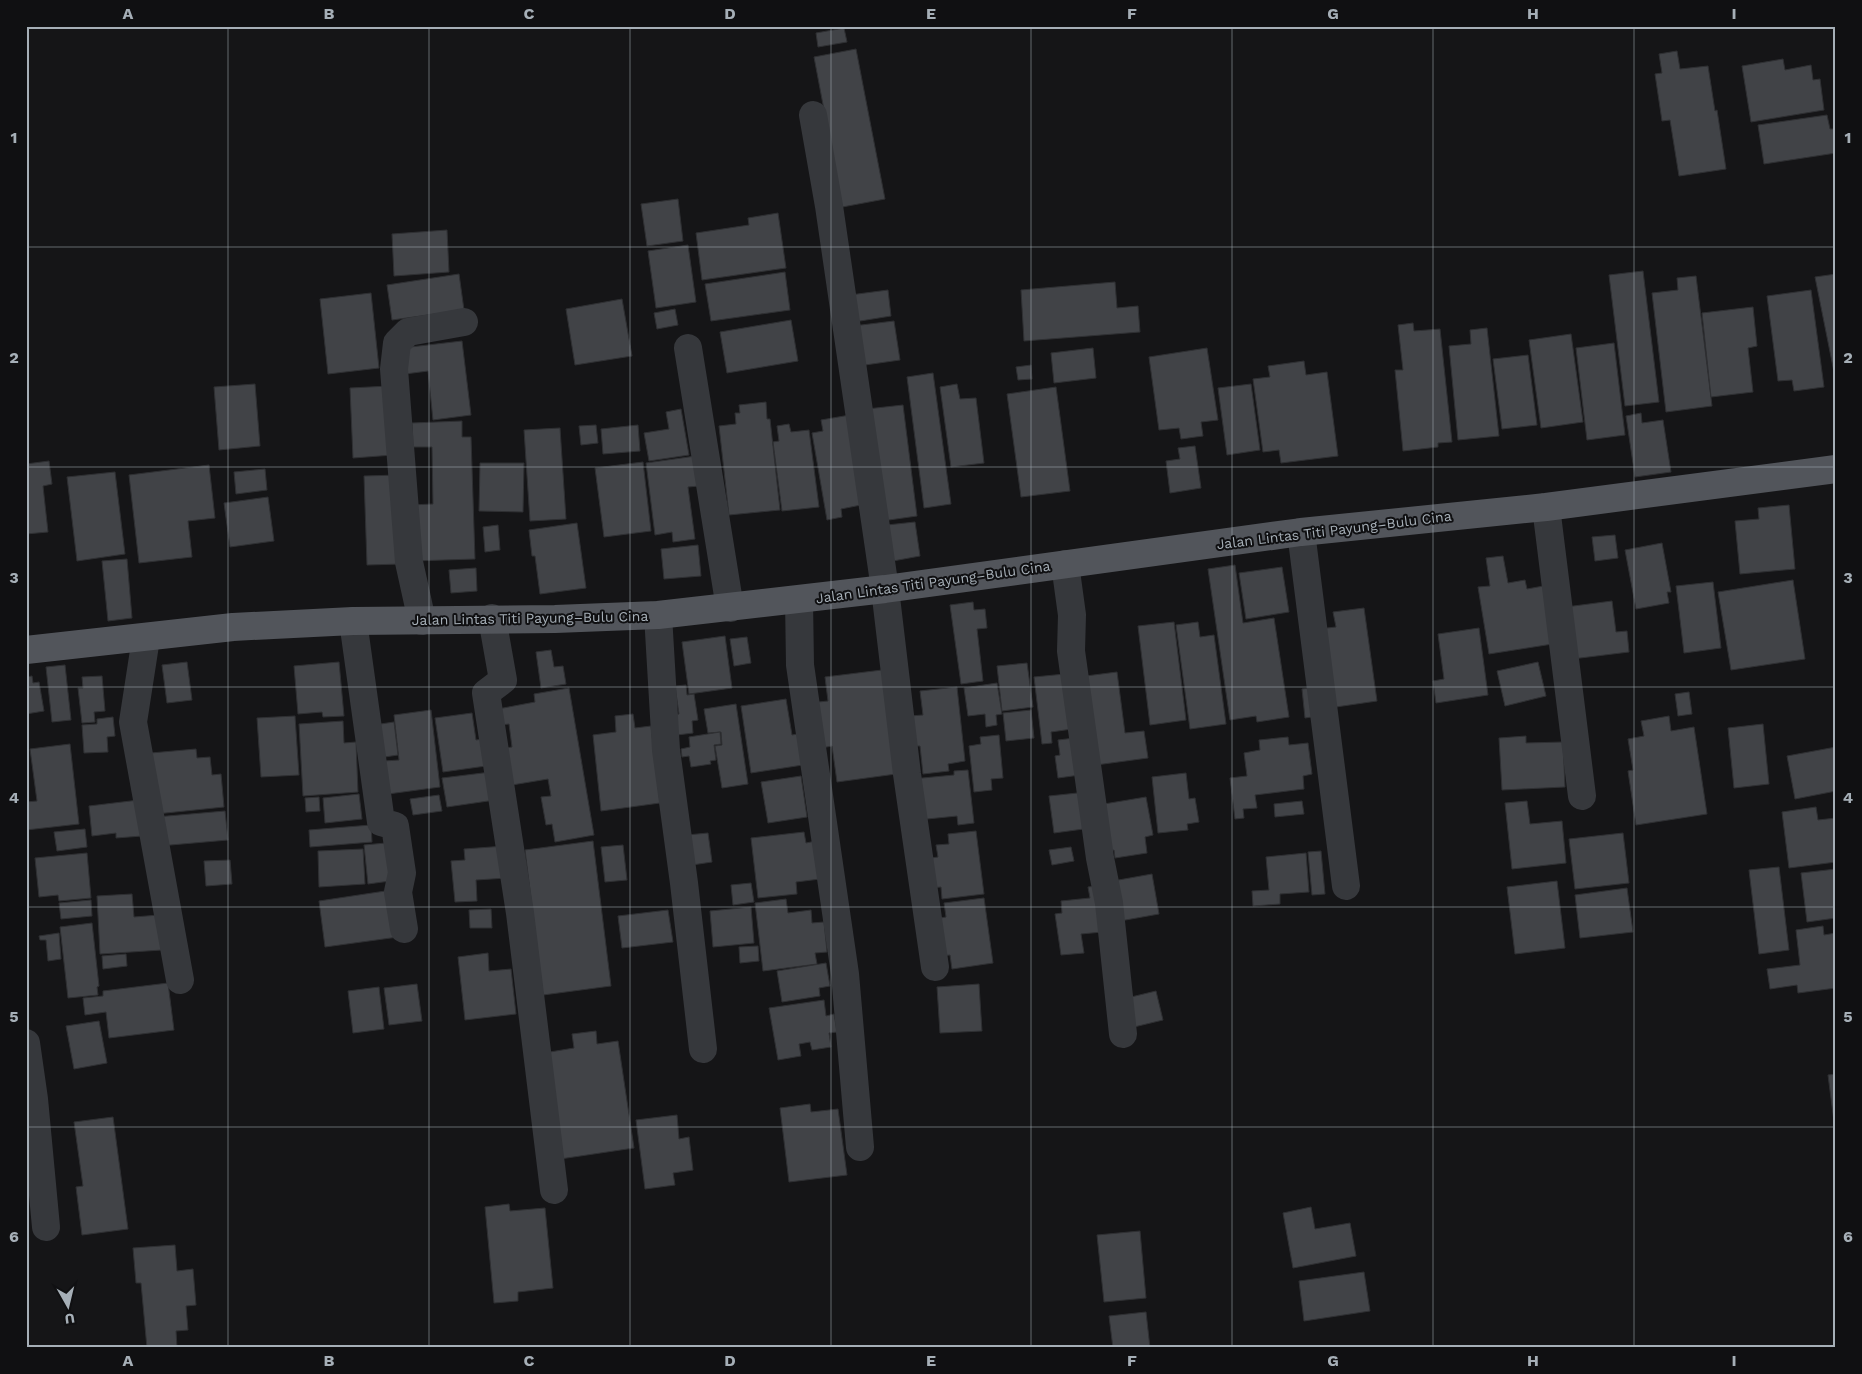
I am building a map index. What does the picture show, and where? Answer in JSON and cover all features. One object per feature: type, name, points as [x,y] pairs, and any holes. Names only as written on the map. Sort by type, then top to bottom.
[{"type":"main road","name":"Jalan Lintas Titi Payung–Bulu Cina","points":[[26,650],[234,627],[353,621],[492,618],[555,619],[658,615],[730,608],[885,589],[1301,532],[1546,507],[1836,469]]},
{"type":"street","points":[[812,115],[828,206],[885,589],[907,774],[936,966]]},
{"type":"street","points":[[422,621],[409,562],[394,370],[397,343],[408,332],[464,322]]},
{"type":"street","points":[[688,348],[730,608]]},
{"type":"street","points":[[1546,507],[1582,796]]},
{"type":"street","points":[[1301,532],[1346,886]]},
{"type":"street","points":[[1065,564],[1072,615],[1071,651],[1100,858],[1109,903],[1124,1034]]},
{"type":"street","points":[[799,600],[800,665],[845,974],[860,1147]]},
{"type":"street","points":[[658,615],[666,750],[702,1048]]},
{"type":"street","points":[[492,618],[503,680],[486,693],[520,913],[554,1190]]},
{"type":"street","points":[[353,621],[381,822],[395,826],[399,847],[402,872],[398,892],[404,928]]},
{"type":"street","points":[[146,638],[132,722],[180,980]]},
{"type":"street","points":[[26,1043],[34,1099],[46,1227]]},
{"type":"building","points":[[844,28],[847,42],[818,47],[816,33]]},
{"type":"building","points":[[856,49],[885,199],[837,208],[825,115],[814,57]]},
{"type":"building","points":[[1677,51],[1680,69],[1708,66],[1726,169],[1679,176],[1670,120],[1662,121],[1655,74],[1662,73],[1659,54]]},
{"type":"building","points":[[1783,59],[1785,70],[1811,65],[1813,80],[1820,79],[1824,110],[1751,122],[1742,66]]},
{"type":"building","points":[[1827,115],[1830,129],[1836,129],[1836,153],[1764,164],[1758,125]]},
{"type":"building","points":[[678,199],[683,241],[647,246],[641,204]]},
{"type":"building","points":[[778,213],[786,268],[702,280],[696,233],[749,225],[748,218]]},
{"type":"building","points":[[447,230],[449,272],[394,276],[392,234]]},
{"type":"building","points":[[688,245],[696,302],[656,308],[648,251]]},
{"type":"building","points":[[1643,271],[1659,402],[1625,406],[1609,275]]},
{"type":"building","points":[[785,272],[790,310],[711,321],[705,284]]},
{"type":"building","points":[[459,274],[464,310],[392,320],[387,285]]},
{"type":"building","points":[[1836,274],[1836,371],[1834,372],[1815,277]]},
{"type":"building","points":[[1696,276],[1712,406],[1666,412],[1652,293],[1678,290],[1677,278]]},
{"type":"building","points":[[1115,282],[1117,308],[1138,306],[1140,332],[1024,341],[1021,290]]},
{"type":"building","points":[[888,290],[891,316],[854,322],[850,295]]},
{"type":"building","points":[[1811,290],[1824,387],[1794,391],[1792,380],[1778,381],[1767,296]]},
{"type":"building","points":[[371,293],[379,368],[328,374],[320,299]]},
{"type":"building","points":[[622,299],[632,356],[575,365],[566,309]]},
{"type":"building","points":[[1753,307],[1757,346],[1748,348],[1753,392],[1711,397],[1702,313]]},
{"type":"building","points":[[675,309],[678,325],[657,329],[654,313]]},
{"type":"building","points":[[791,320],[798,361],[727,373],[720,332]]},
{"type":"building","points":[[894,321],[900,360],[858,366],[853,326]]},
{"type":"building","points":[[1413,323],[1414,331],[1440,329],[1452,442],[1438,443],[1438,447],[1403,451],[1395,370],[1403,370],[1398,325]]},
{"type":"building","points":[[1487,328],[1499,436],[1458,440],[1449,346],[1471,344],[1470,330]]},
{"type":"building","points":[[1571,334],[1583,422],[1541,428],[1529,340]]},
{"type":"building","points":[[462,341],[471,415],[433,420],[428,371],[405,374],[402,348]]},
{"type":"building","points":[[1614,343],[1625,435],[1587,440],[1576,348]]},
{"type":"building","points":[[1093,348],[1096,378],[1054,383],[1051,353]]},
{"type":"building","points":[[1207,348],[1218,420],[1201,422],[1203,436],[1181,439],[1179,428],[1159,430],[1149,357]]},
{"type":"building","points":[[1528,355],[1537,425],[1502,429],[1493,359]]},
{"type":"building","points":[[1304,361],[1306,375],[1327,372],[1338,456],[1281,463],[1279,450],[1263,452],[1253,379],[1270,377],[1268,366]]},
{"type":"building","points":[[1031,365],[1032,379],[1018,380],[1016,367]]},
{"type":"building","points":[[933,373],[951,504],[924,508],[907,377]]},
{"type":"building","points":[[255,384],[260,446],[219,450],[214,387]]},
{"type":"building","points":[[957,384],[960,399],[976,398],[984,463],[951,467],[940,387]]},
{"type":"building","points":[[1251,384],[1260,450],[1227,455],[1218,388]]},
{"type":"building","points":[[389,386],[393,455],[353,458],[350,388]]},
{"type":"building","points":[[1056,387],[1070,491],[1021,497],[1007,394]]},
{"type":"building","points":[[766,402],[767,419],[770,419],[780,510],[729,515],[719,426],[736,424],[735,413],[740,413],[739,405]]},
{"type":"building","points":[[903,405],[917,516],[882,521],[867,409]]},
{"type":"building","points":[[681,409],[689,455],[649,461],[644,433],[669,429],[666,412]]},
{"type":"building","points":[[1641,413],[1642,423],[1663,420],[1671,472],[1635,477],[1626,416]]},
{"type":"building","points":[[850,415],[866,504],[841,509],[842,517],[827,520],[812,433],[823,431],[821,420]]},
{"type":"building","points":[[462,421],[462,437],[471,437],[475,559],[412,561],[410,505],[433,504],[432,447],[413,447],[412,423]]},
{"type":"building","points":[[789,424],[791,432],[809,430],[819,507],[782,511],[773,442],[779,441],[777,426]]},
{"type":"building","points":[[596,425],[598,443],[581,445],[579,426]]},
{"type":"building","points":[[638,425],[640,451],[603,454],[601,429]]},
{"type":"building","points":[[560,428],[566,519],[530,521],[524,430]]},
{"type":"building","points":[[1195,446],[1201,488],[1170,493],[1166,461],[1180,459],[1178,448]]},
{"type":"building","points":[[696,456],[699,486],[688,487],[695,539],[673,542],[672,532],[655,535],[646,463]]},
{"type":"building","points":[[49,461],[52,484],[43,486],[48,532],[26,534],[26,464]]},
{"type":"building","points":[[643,462],[651,531],[604,537],[595,468]]},
{"type":"building","points":[[480,463],[524,463],[523,512],[479,511]]},
{"type":"building","points":[[209,465],[215,518],[188,521],[192,557],[139,563],[129,475]]},
{"type":"building","points":[[265,469],[267,490],[236,494],[234,472]]},
{"type":"building","points":[[115,472],[125,554],[77,561],[67,477]]},
{"type":"building","points":[[398,475],[401,564],[367,565],[364,476]]},
{"type":"building","points":[[268,497],[274,541],[230,547],[224,503]]},
{"type":"building","points":[[1789,505],[1795,569],[1740,574],[1735,521],[1759,519],[1758,508]]},
{"type":"building","points":[[915,522],[920,556],[893,561],[887,525]]},
{"type":"building","points":[[577,523],[586,588],[540,594],[535,556],[532,556],[529,530]]},
{"type":"building","points":[[498,525],[500,550],[485,552],[483,527]]},
{"type":"building","points":[[1615,535],[1618,558],[1595,561],[1592,537]]},
{"type":"building","points":[[1662,543],[1671,592],[1667,592],[1669,603],[1636,609],[1625,550]]},
{"type":"building","points":[[698,545],[701,576],[664,579],[661,549]]},
{"type":"building","points":[[1503,556],[1508,583],[1525,580],[1527,589],[1549,585],[1559,643],[1489,654],[1478,587],[1490,586],[1486,558]]},
{"type":"building","points":[[127,559],[132,618],[108,621],[102,561]]},
{"type":"building","points":[[1235,565],[1243,623],[1274,618],[1289,717],[1257,722],[1256,716],[1230,720],[1208,569]]},
{"type":"building","points":[[1282,567],[1289,612],[1246,619],[1239,573]]},
{"type":"building","points":[[476,568],[477,591],[451,593],[449,570]]},
{"type":"building","points":[[1793,580],[1805,659],[1731,670],[1718,592]]},
{"type":"building","points":[[1713,582],[1721,648],[1684,653],[1676,586]]},
{"type":"building","points":[[1612,601],[1616,632],[1627,631],[1629,652],[1572,659],[1566,607]]},
{"type":"building","points":[[973,602],[974,610],[985,609],[987,628],[977,629],[983,681],[961,684],[950,605]]},
{"type":"building","points":[[1364,608],[1377,701],[1329,708],[1318,629],[1336,627],[1333,612]]},
{"type":"building","points":[[1174,622],[1186,720],[1150,725],[1138,626]]},
{"type":"building","points":[[1198,622],[1200,637],[1214,635],[1226,724],[1190,729],[1176,625]]},
{"type":"building","points":[[1479,628],[1488,695],[1436,703],[1433,681],[1444,679],[1438,634]]},
{"type":"building","points":[[725,636],[732,688],[689,694],[682,642]]},
{"type":"building","points":[[747,637],[751,663],[734,666],[730,639]]},
{"type":"building","points":[[551,650],[554,667],[563,666],[566,684],[541,688],[536,652]]},
{"type":"building","points":[[187,662],[192,700],[167,703],[162,665]]},
{"type":"building","points":[[339,662],[344,716],[323,717],[322,712],[298,714],[294,666]]},
{"type":"building","points":[[1538,662],[1546,696],[1505,706],[1497,671]]},
{"type":"building","points":[[1027,663],[1033,707],[1002,711],[997,666]]},
{"type":"building","points":[[65,665],[71,720],[52,722],[46,667]]},
{"type":"building","points":[[882,670],[896,774],[837,782],[832,746],[816,749],[809,703],[828,701],[825,677]]},
{"type":"building","points":[[1117,672],[1125,733],[1144,731],[1148,758],[1096,765],[1078,677]]},
{"type":"building","points":[[1065,674],[1072,729],[1051,732],[1052,743],[1042,744],[1034,677]]},
{"type":"building","points":[[32,676],[33,683],[39,682],[44,711],[26,714],[26,677]]},
{"type":"building","points":[[102,676],[105,711],[94,712],[95,722],[82,723],[78,688],[83,688],[82,677]]},
{"type":"building","points":[[997,683],[1002,714],[996,715],[997,725],[986,727],[985,714],[968,716],[964,688]]},
{"type":"building","points":[[686,685],[687,695],[694,694],[698,720],[692,721],[693,733],[677,735],[674,715],[679,714],[675,686]]},
{"type":"building","points":[[957,687],[965,761],[948,764],[949,771],[923,774],[920,746],[914,746],[910,716],[923,715],[920,691]]},
{"type":"building","points":[[1315,687],[1318,716],[1305,718],[1302,689]]},
{"type":"building","points":[[569,688],[594,835],[555,842],[552,824],[546,825],[541,797],[551,796],[548,779],[506,786],[499,749],[512,747],[509,724],[500,725],[498,709],[535,702],[534,694]]},
{"type":"building","points":[[1689,692],[1692,714],[1678,716],[1675,694]]},
{"type":"building","points":[[786,699],[792,735],[798,734],[803,765],[751,773],[741,706]]},
{"type":"building","points":[[736,704],[748,784],[722,788],[715,746],[722,745],[721,732],[708,733],[704,709]]},
{"type":"building","points":[[431,710],[440,787],[388,794],[384,761],[399,760],[394,715]]},
{"type":"building","points":[[1031,710],[1034,738],[1006,741],[1003,713]]},
{"type":"building","points":[[472,713],[476,740],[483,739],[486,766],[443,772],[435,718]]},
{"type":"building","points":[[633,714],[635,728],[651,726],[660,803],[601,811],[593,735],[616,732],[615,716]]},
{"type":"building","points":[[295,716],[299,775],[261,777],[257,718]]},
{"type":"building","points":[[1669,716],[1671,731],[1694,727],[1707,814],[1636,825],[1628,771],[1633,770],[1628,739],[1644,736],[1641,721]]},
{"type":"building","points":[[113,717],[115,736],[107,737],[108,752],[84,753],[82,725],[97,724],[97,719]]},
{"type":"building","points":[[343,721],[344,743],[356,742],[358,792],[303,796],[299,724]]},
{"type":"building","points":[[394,722],[398,755],[378,758],[374,725]]},
{"type":"building","points":[[1763,724],[1769,784],[1734,788],[1728,728]]},
{"type":"building","points":[[720,732],[721,744],[714,745],[716,760],[710,761],[711,764],[691,767],[689,756],[682,757],[681,749],[690,747],[689,737]]},
{"type":"building","points":[[999,735],[1003,778],[991,779],[992,790],[974,792],[969,746],[981,744],[980,737]]},
{"type":"building","points":[[1526,736],[1526,743],[1563,742],[1565,787],[1502,790],[1499,738]]},
{"type":"building","points":[[1288,737],[1289,745],[1308,743],[1312,774],[1303,776],[1304,789],[1255,795],[1257,808],[1243,809],[1244,818],[1235,819],[1230,778],[1247,776],[1244,753],[1260,750],[1259,740]]},
{"type":"building","points":[[1075,738],[1080,775],[1058,778],[1055,756],[1060,755],[1058,740]]},
{"type":"building","points":[[70,744],[79,824],[26,830],[26,802],[37,801],[30,749]]},
{"type":"building","points":[[1836,747],[1836,791],[1795,799],[1787,756]]},
{"type":"building","points":[[196,749],[197,758],[210,757],[212,775],[221,774],[224,807],[156,814],[151,753]]},
{"type":"building","points":[[968,770],[974,823],[958,825],[957,816],[917,820],[912,779],[954,775],[954,771]]},
{"type":"building","points":[[491,772],[495,800],[447,807],[442,778]]},
{"type":"building","points":[[1186,773],[1189,799],[1195,798],[1199,822],[1187,824],[1188,830],[1158,833],[1152,777]]},
{"type":"building","points":[[801,776],[807,817],[768,823],[761,782]]},
{"type":"building","points":[[1087,792],[1091,828],[1054,833],[1049,796]]},
{"type":"building","points":[[359,794],[362,819],[325,823],[323,798]]},
{"type":"building","points":[[439,795],[442,811],[413,815],[410,799]]},
{"type":"building","points":[[319,797],[320,811],[306,812],[305,798]]},
{"type":"building","points":[[1146,797],[1153,835],[1145,837],[1147,853],[1115,858],[1114,850],[1104,852],[1104,804]]},
{"type":"building","points":[[139,800],[142,836],[116,838],[116,833],[92,836],[89,806]]},
{"type":"building","points":[[1302,801],[1304,814],[1275,817],[1274,804]]},
{"type":"building","points":[[1527,801],[1530,824],[1562,821],[1566,863],[1512,869],[1505,803]]},
{"type":"building","points":[[1816,807],[1818,820],[1836,818],[1836,862],[1789,868],[1782,812]]},
{"type":"building","points":[[225,811],[228,840],[159,846],[156,817]]},
{"type":"building","points":[[371,825],[372,842],[310,847],[309,830]]},
{"type":"building","points":[[85,829],[87,847],[57,851],[54,832]]},
{"type":"building","points":[[976,831],[984,894],[942,899],[941,887],[929,888],[925,859],[938,857],[936,845],[949,844],[948,834]]},
{"type":"building","points":[[804,832],[806,843],[816,841],[820,879],[796,882],[797,894],[758,898],[751,838]]},
{"type":"building","points":[[708,833],[712,862],[692,865],[687,835]]},
{"type":"building","points":[[1623,833],[1629,883],[1575,889],[1569,839]]},
{"type":"building","points":[[593,841],[611,986],[543,995],[525,850]]},
{"type":"building","points":[[386,843],[390,881],[368,884],[364,845]]},
{"type":"building","points":[[623,845],[627,880],[605,882],[601,847]]},
{"type":"building","points":[[505,846],[507,878],[476,880],[477,901],[455,902],[451,861],[465,860],[464,849]]},
{"type":"building","points":[[1071,847],[1074,861],[1052,865],[1049,850]]},
{"type":"building","points":[[363,849],[365,884],[319,887],[318,851]]},
{"type":"building","points":[[1321,851],[1325,894],[1312,895],[1308,852]]},
{"type":"building","points":[[87,853],[91,898],[59,901],[58,895],[39,897],[35,858]]},
{"type":"building","points":[[1306,853],[1309,892],[1280,894],[1280,904],[1253,906],[1252,891],[1269,890],[1266,857]]},
{"type":"building","points":[[230,860],[232,884],[206,886],[204,861]]},
{"type":"building","points":[[1779,867],[1789,950],[1759,954],[1749,870]]},
{"type":"building","points":[[1836,869],[1836,918],[1807,922],[1801,873]]},
{"type":"building","points":[[1152,874],[1159,914],[1120,921],[1113,881]]},
{"type":"building","points":[[1557,881],[1565,948],[1515,954],[1507,887]]},
{"type":"building","points":[[751,883],[754,902],[733,905],[731,885]]},
{"type":"building","points":[[1096,886],[1102,932],[1081,934],[1084,953],[1061,955],[1055,914],[1062,913],[1061,901],[1090,898],[1088,887]]},
{"type":"building","points":[[1627,888],[1633,932],[1580,938],[1575,895]]},
{"type":"building","points":[[392,890],[398,937],[325,947],[319,901]]},
{"type":"building","points":[[132,894],[134,917],[159,915],[162,950],[100,954],[97,896]]},
{"type":"building","points":[[984,898],[993,963],[952,969],[950,955],[940,956],[935,919],[946,917],[944,903]]},
{"type":"building","points":[[786,899],[788,913],[811,910],[812,923],[824,922],[827,952],[815,953],[817,964],[763,971],[755,903]]},
{"type":"building","points":[[91,900],[92,916],[61,919],[59,903]]},
{"type":"building","points":[[751,907],[754,943],[713,947],[710,911]]},
{"type":"building","points":[[491,909],[492,928],[470,928],[469,910]]},
{"type":"building","points":[[668,910],[673,942],[622,948],[618,916]]},
{"type":"building","points":[[92,923],[99,986],[97,987],[98,995],[68,998],[60,927]]},
{"type":"building","points":[[1823,926],[1824,935],[1836,933],[1836,988],[1798,993],[1797,985],[1770,989],[1767,969],[1800,965],[1796,930]]},
{"type":"building","points":[[59,933],[61,959],[48,961],[46,940],[40,940],[39,936]]},
{"type":"building","points":[[758,946],[759,961],[740,963],[739,947]]},
{"type":"building","points":[[488,953],[489,971],[511,969],[516,1014],[465,1020],[458,957]]},
{"type":"building","points":[[126,954],[127,966],[103,969],[102,956]]},
{"type":"building","points":[[826,963],[830,986],[819,988],[820,996],[782,1002],[777,971]]},
{"type":"building","points":[[168,983],[174,1030],[109,1038],[106,1012],[85,1015],[83,998],[103,996],[103,991]]},
{"type":"building","points":[[417,984],[422,1021],[389,1025],[384,988]]},
{"type":"building","points":[[979,984],[982,1031],[940,1033],[937,987]]},
{"type":"building","points":[[379,987],[384,1029],[353,1033],[348,991]]},
{"type":"building","points":[[1156,991],[1163,1020],[1134,1027],[1127,998]]},
{"type":"building","points":[[824,1000],[826,1016],[834,1014],[837,1032],[829,1033],[831,1047],[812,1050],[810,1042],[799,1044],[801,1056],[778,1060],[769,1008]]},
{"type":"building","points":[[99,1021],[107,1063],[74,1069],[66,1026]]},
{"type":"building","points":[[596,1031],[597,1044],[618,1041],[634,1148],[560,1159],[544,1053],[574,1048],[572,1034]]},
{"type":"building","points":[[1836,1074],[1836,1137],[1828,1075]]},
{"type":"building","points":[[810,1104],[811,1112],[838,1109],[847,1175],[789,1182],[780,1108]]},
{"type":"building","points":[[677,1115],[679,1139],[689,1137],[693,1170],[673,1173],[675,1185],[645,1189],[636,1120]]},
{"type":"building","points":[[113,1117],[128,1229],[82,1235],[76,1187],[83,1186],[74,1122]]},
{"type":"building","points":[[509,1204],[510,1211],[545,1208],[553,1288],[518,1292],[518,1301],[494,1303],[485,1207]]},
{"type":"building","points":[[1311,1207],[1315,1229],[1350,1223],[1356,1256],[1293,1268],[1283,1213]]},
{"type":"building","points":[[1140,1231],[1146,1298],[1104,1302],[1097,1235]]},
{"type":"building","points":[[175,1245],[177,1271],[193,1269],[196,1305],[186,1306],[188,1330],[176,1331],[177,1348],[147,1348],[141,1283],[136,1283],[133,1248]]},
{"type":"building","points":[[1364,1272],[1370,1311],[1304,1321],[1299,1281]]},
{"type":"building","points":[[1146,1312],[1150,1348],[1113,1348],[1109,1316]]}]
